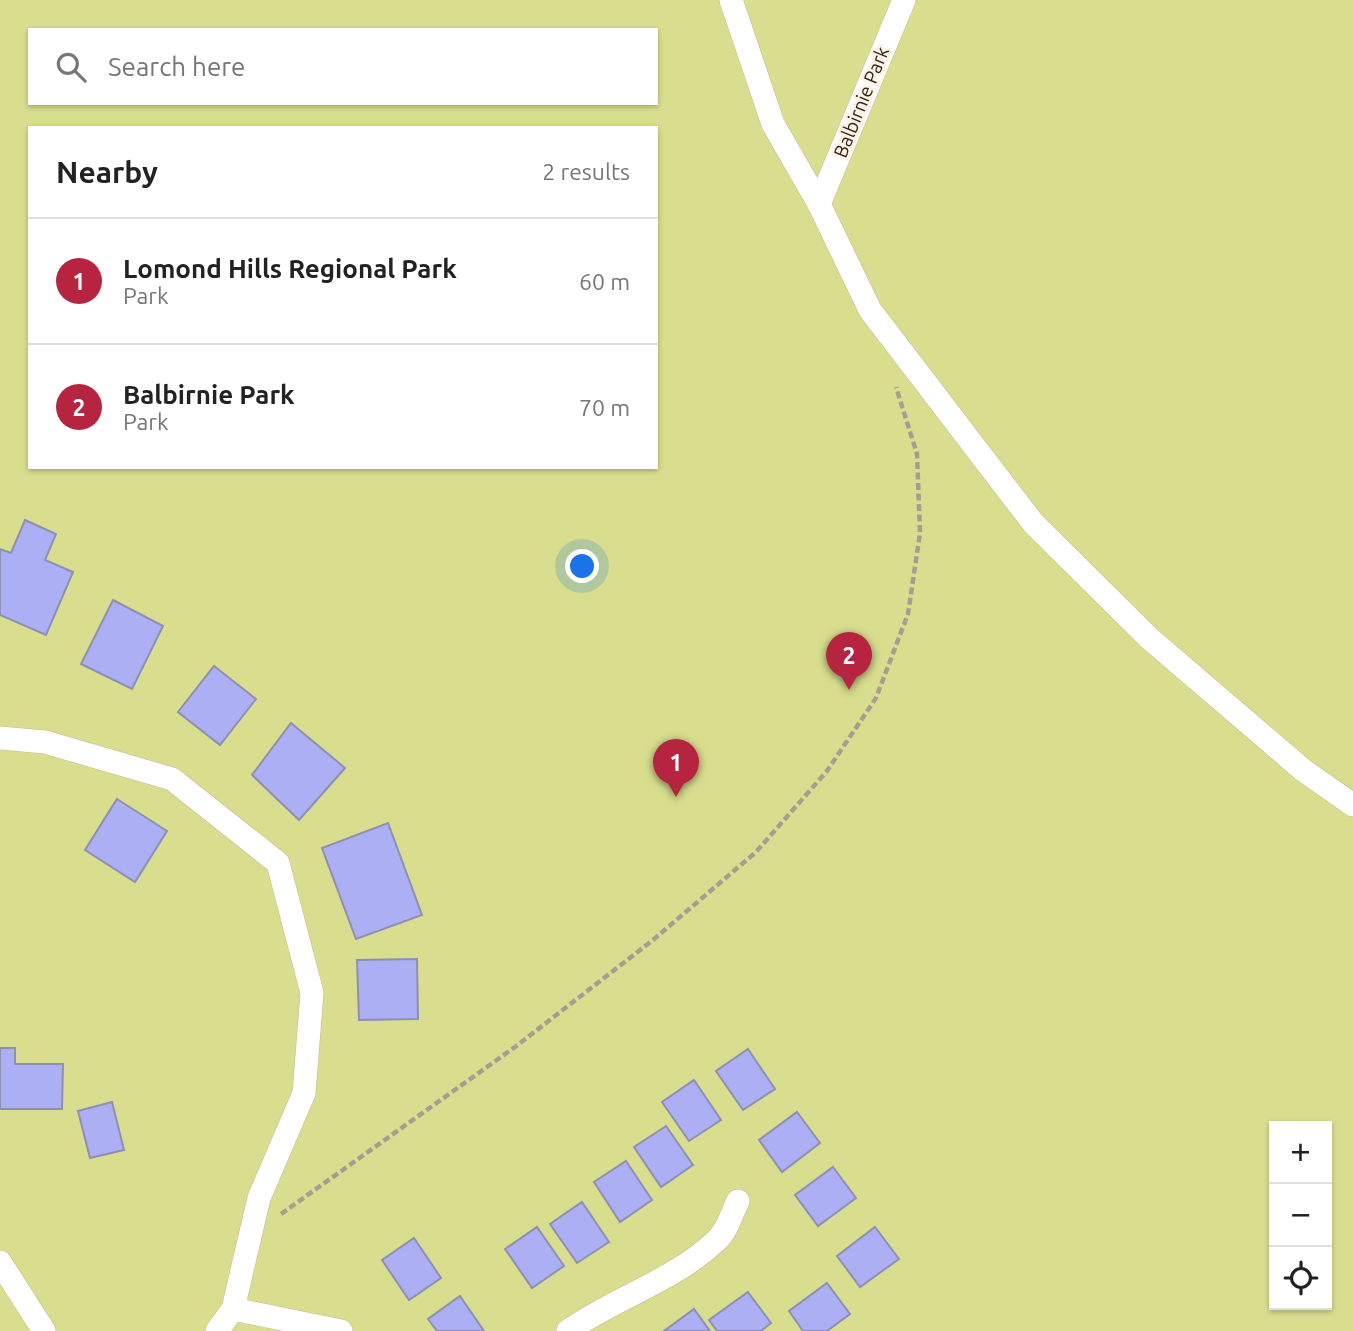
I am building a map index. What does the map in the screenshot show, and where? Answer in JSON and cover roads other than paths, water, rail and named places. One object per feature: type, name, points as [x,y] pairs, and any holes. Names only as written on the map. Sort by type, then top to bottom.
[{"type":"street","points":[[731,0],[773,124],[819,204],[870,310],[1033,523],[1149,638],[1303,770],[1353,805]]},
{"type":"street","name":"Balbirnie Park","points":[[819,204],[904,0]]},
{"type":"street","points":[[0,738],[45,742],[172,779],[278,863],[312,993],[304,1093],[259,1198],[233,1309],[217,1331]]},
{"type":"street","points":[[568,1331],[587,1317],[667,1278],[720,1238],[738,1201]]},
{"type":"street","points":[[0,1262],[44,1331]]},
{"type":"street","points":[[233,1309],[341,1331]]},
{"type":"place","name":"Balbirnie Park","points":[[849,690]]},
{"type":"place","name":"Lomond Hills Regional Park","points":[[676,797]]}]
